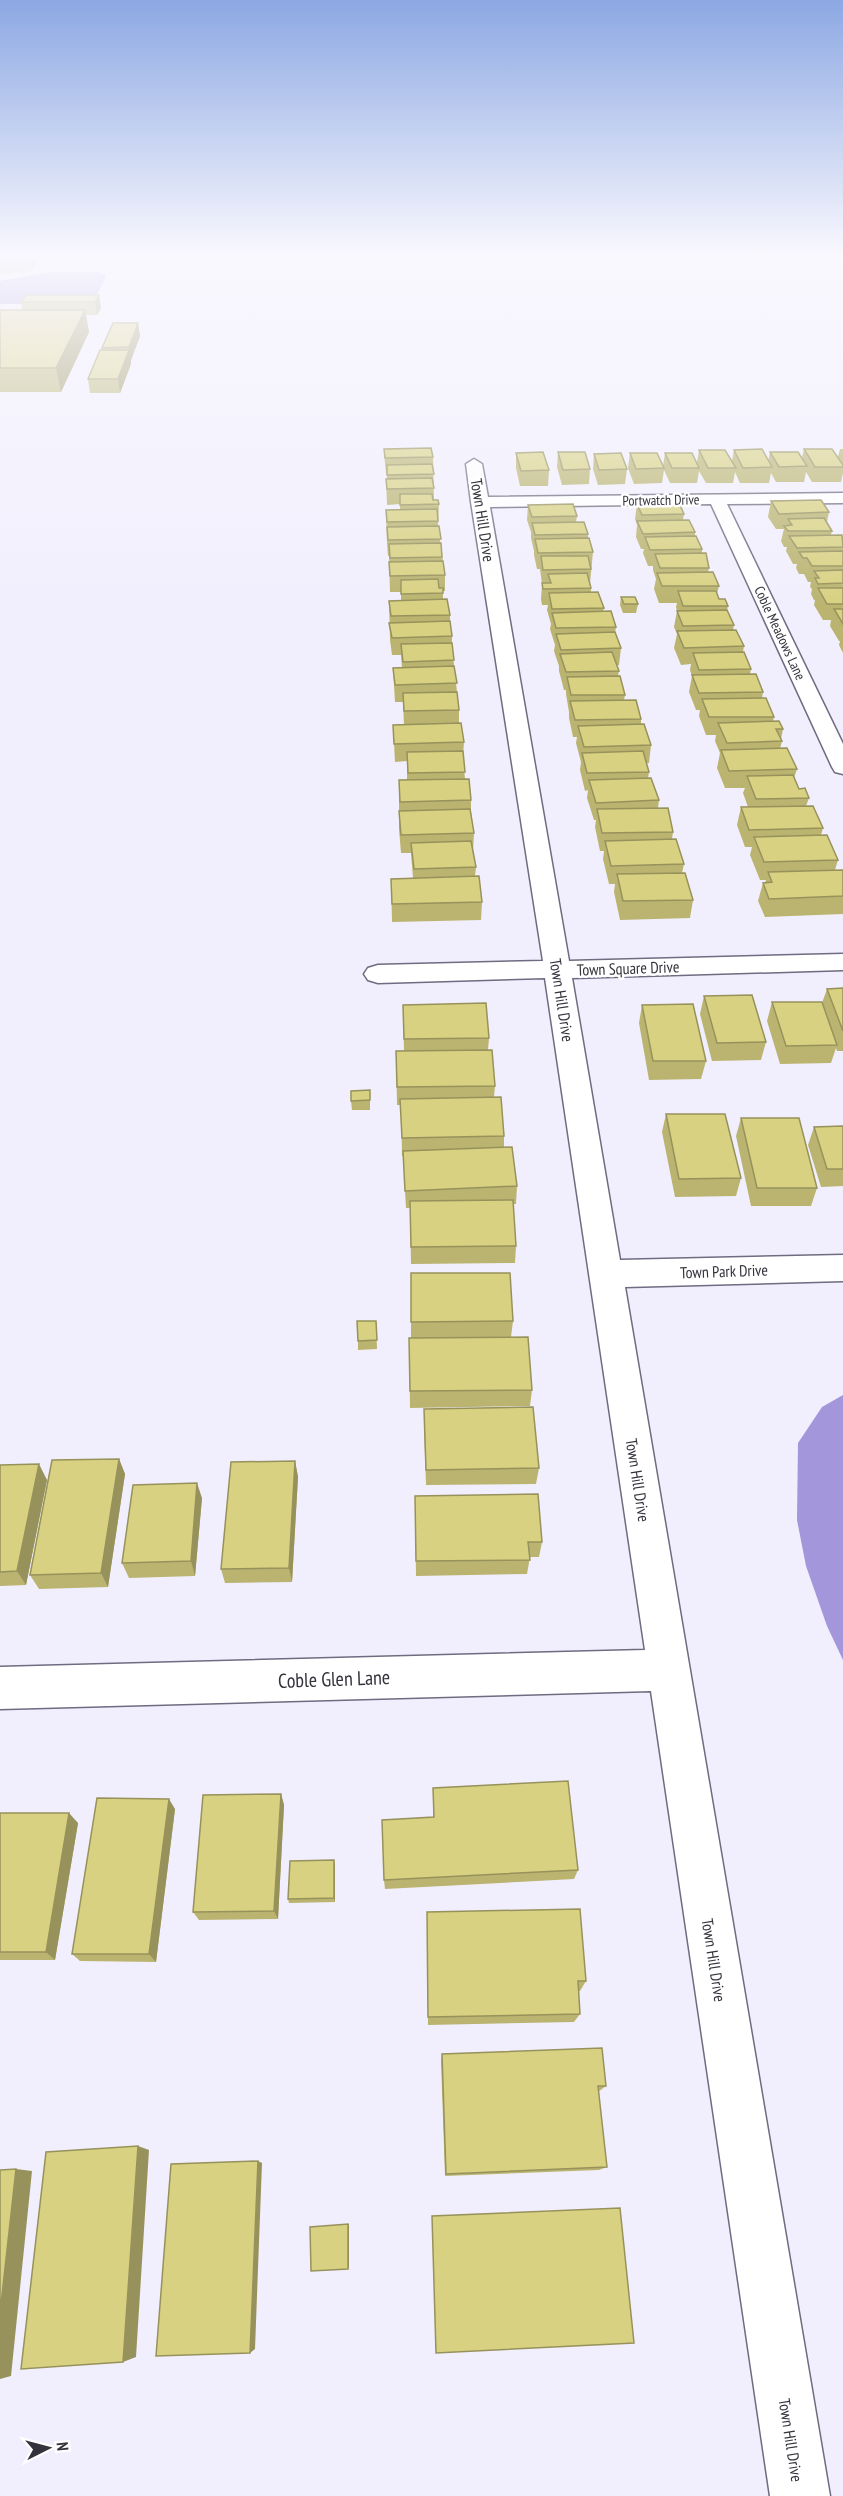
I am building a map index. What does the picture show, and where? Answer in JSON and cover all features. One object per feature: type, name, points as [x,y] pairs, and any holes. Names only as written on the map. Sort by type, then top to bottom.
[{"type":"street","name":"Town Hill Drive","points":[[474,464],[558,970],[667,1670],[800,2496]]},
{"type":"street","name":"Portwatch Drive","points":[[479,502],[843,498]]},
{"type":"street","name":"Coble Meadows Lane","points":[[717,500],[843,767]]},
{"type":"street","name":"Town Square Drive","points":[[378,974],[843,962]]},
{"type":"street","name":"Town Park Drive","points":[[606,1274],[843,1268]]},
{"type":"street","name":"Coble Glen Lane","points":[[0,1688],[667,1670]]},
{"type":"shaded area","points":[[843,1395],[843,1660],[827,1626],[806,1566],[797,1520],[798,1443],[822,1407]]},
{"type":"building","points":[[90,373],[120,373],[118,379],[88,379]]},
{"type":"building","points":[[431,448],[433,457],[385,458],[384,449]]},
{"type":"building","points":[[762,449],[772,467],[743,468],[734,450]]},
{"type":"building","points":[[804,449],[832,449],[843,467],[815,467]]},
{"type":"building","points":[[699,450],[725,450],[736,468],[708,468]]},
{"type":"building","points":[[543,452],[549,470],[521,471],[516,453]]},
{"type":"building","points":[[558,452],[585,452],[590,469],[563,470]]},
{"type":"building","points":[[770,452],[798,452],[807,466],[779,467]]},
{"type":"building","points":[[621,453],[627,469],[599,470],[594,454]]},
{"type":"building","points":[[630,453],[657,453],[664,468],[636,469]]},
{"type":"building","points":[[665,453],[692,453],[699,468],[672,468]]},
{"type":"building","points":[[432,464],[434,474],[387,475],[387,465]]},
{"type":"building","points":[[432,478],[434,488],[387,489],[386,479]]},
{"type":"building","points":[[400,494],[432,494],[433,500],[438,500],[439,504],[400,505]]},
{"type":"building","points":[[821,500],[829,512],[779,514],[771,501]]},
{"type":"building","points":[[679,503],[684,514],[642,515],[637,504]]},
{"type":"building","points":[[573,504],[577,516],[532,517],[528,505]]},
{"type":"building","points":[[437,509],[438,521],[387,522],[386,510]]},
{"type":"building","points":[[824,518],[832,531],[788,531],[784,526],[792,525],[788,519]]},
{"type":"building","points":[[689,520],[695,532],[643,534],[637,521]]},
{"type":"building","points":[[584,522],[588,534],[535,535],[532,523]]},
{"type":"building","points":[[439,526],[441,539],[388,540],[387,527]]},
{"type":"building","points":[[842,535],[843,547],[797,548],[789,536]]},
{"type":"building","points":[[696,536],[702,549],[650,550],[645,537]]},
{"type":"building","points":[[589,538],[593,552],[538,553],[535,539]]},
{"type":"building","points":[[441,543],[442,557],[390,558],[389,544]]},
{"type":"building","points":[[843,551],[843,566],[812,566],[799,552]]},
{"type":"building","points":[[706,553],[709,568],[660,568],[655,554]]},
{"type":"building","points":[[541,556],[588,556],[591,569],[543,570]]},
{"type":"building","points":[[443,561],[445,575],[390,576],[389,562]]},
{"type":"building","points":[[843,570],[843,583],[818,584],[815,578],[819,578],[814,571]]},
{"type":"building","points":[[713,572],[719,586],[662,586],[657,573]]},
{"type":"building","points":[[587,573],[591,588],[543,589],[542,583],[551,583],[548,574]]},
{"type":"building","points":[[438,579],[439,588],[443,588],[443,593],[401,594],[401,580]]},
{"type":"building","points":[[818,588],[843,588],[843,604],[827,604]]},
{"type":"building","points":[[678,591],[716,591],[719,599],[725,599],[728,606],[683,606]]},
{"type":"building","points":[[598,592],[604,608],[552,609],[549,593]]},
{"type":"building","points":[[621,597],[635,597],[638,604],[624,604]]},
{"type":"building","points":[[447,599],[450,615],[391,616],[389,601]]},
{"type":"building","points":[[834,609],[843,609],[843,624]]},
{"type":"building","points":[[727,610],[734,625],[683,626],[677,611]]},
{"type":"building","points":[[611,611],[616,627],[556,628],[552,613]]},
{"type":"building","points":[[450,621],[452,636],[392,638],[389,623]]},
{"type":"building","points":[[736,630],[744,646],[684,648],[677,631]]},
{"type":"building","points":[[615,632],[621,648],[561,650],[556,634]]},
{"type":"building","points":[[452,643],[454,660],[403,662],[401,644]]},
{"type":"building","points":[[612,652],[619,671],[566,672],[560,654]]},
{"type":"building","points":[[744,652],[751,669],[699,670],[693,653]]},
{"type":"building","points":[[454,666],[457,683],[395,685],[393,668]]},
{"type":"building","points":[[756,674],[763,692],[699,693],[692,675]]},
{"type":"building","points":[[620,676],[625,695],[571,695],[567,677]]},
{"type":"building","points":[[457,692],[459,710],[404,711],[403,693]]},
{"type":"building","points":[[766,698],[774,717],[709,717],[702,699]]},
{"type":"building","points":[[636,700],[641,719],[575,720],[570,701]]},
{"type":"building","points":[[779,721],[783,729],[776,729],[782,741],[727,743],[718,723]]},
{"type":"building","points":[[461,723],[464,742],[394,744],[393,725]]},
{"type":"building","points":[[644,724],[651,745],[584,747],[578,726]]},
{"type":"building","points":[[787,748],[797,769],[729,771],[721,750]]},
{"type":"building","points":[[463,751],[465,772],[408,773],[407,752]]},
{"type":"building","points":[[643,751],[649,772],[587,773],[582,753]]},
{"type":"building","points":[[793,775],[799,789],[805,788],[809,798],[756,799],[747,776]]},
{"type":"building","points":[[651,778],[659,800],[596,803],[589,780]]},
{"type":"building","points":[[469,779],[471,800],[400,802],[399,780]]},
{"type":"building","points":[[813,806],[823,828],[749,830],[741,807]]},
{"type":"building","points":[[668,808],[673,832],[602,833],[597,809]]},
{"type":"building","points":[[470,809],[474,833],[401,835],[399,811]]},
{"type":"building","points":[[827,835],[838,860],[764,862],[754,837]]},
{"type":"building","points":[[676,839],[684,864],[611,866],[605,841]]},
{"type":"building","points":[[471,841],[476,867],[414,869],[411,843]]},
{"type":"building","points":[[843,870],[843,896],[769,899],[763,883],[772,882],[768,872]]},
{"type":"building","points":[[685,873],[693,900],[623,901],[617,874]]},
{"type":"building","points":[[479,876],[482,902],[392,904],[391,879]]},
{"type":"building","points":[[843,988],[843,1031],[827,989]]},
{"type":"building","points":[[752,995],[766,1042],[717,1043],[704,996]]},
{"type":"building","points":[[772,1002],[822,1002],[837,1045],[786,1046]]},
{"type":"building","points":[[486,1003],[489,1038],[404,1039],[403,1005]]},
{"type":"building","points":[[693,1004],[706,1061],[653,1061],[642,1005]]},
{"type":"building","points":[[492,1050],[495,1086],[397,1087],[396,1051]]},
{"type":"building","points":[[370,1090],[370,1100],[351,1101],[351,1091]]},
{"type":"building","points":[[501,1097],[504,1136],[402,1138],[400,1099]]},
{"type":"building","points":[[666,1114],[725,1114],[741,1178],[679,1179]]},
{"type":"building","points":[[741,1118],[799,1118],[817,1188],[757,1188]]},
{"type":"building","points":[[843,1126],[843,1169],[827,1169],[814,1127]]},
{"type":"building","points":[[512,1147],[517,1186],[405,1191],[403,1151]]},
{"type":"building","points":[[513,1200],[516,1246],[411,1247],[410,1201]]},
{"type":"building","points":[[411,1273],[510,1273],[513,1321],[411,1322]]},
{"type":"building","points":[[357,1321],[376,1321],[377,1340],[358,1341]]},
{"type":"building","points":[[528,1337],[532,1390],[410,1391],[409,1338]]},
{"type":"building","points":[[533,1407],[539,1468],[426,1470],[424,1409]]},
{"type":"building","points":[[119,1459],[101,1573],[30,1575],[52,1460]]},
{"type":"building","points":[[295,1461],[289,1568],[221,1569],[231,1462]]},
{"type":"building","points":[[39,1464],[17,1571],[0,1572],[0,1465]]},
{"type":"building","points":[[197,1483],[191,1561],[122,1563],[133,1485]]},
{"type":"building","points":[[538,1494],[542,1542],[528,1542],[530,1560],[416,1561],[415,1496]]},
{"type":"building","points":[[568,1781],[578,1870],[384,1880],[382,1820],[434,1817],[433,1788]]},
{"type":"building","points":[[281,1794],[274,1911],[193,1912],[203,1795]]},
{"type":"building","points":[[97,1798],[169,1799],[149,1954],[72,1954]]},
{"type":"building","points":[[0,1813],[69,1813],[46,1952],[0,1952]]},
{"type":"building","points":[[334,1860],[334,1898],[288,1899],[290,1861]]},
{"type":"building","points":[[580,1909],[586,1981],[578,1981],[580,2014],[428,2017],[427,1912]]},
{"type":"building","points":[[602,2048],[606,2086],[598,2086],[607,2167],[446,2174],[442,2054]]},
{"type":"building","points":[[138,2146],[123,2362],[21,2369],[46,2152]]},
{"type":"building","points":[[258,2161],[250,2353],[156,2356],[171,2164]]},
{"type":"building","points":[[16,2169],[0,2313],[0,2170]]},
{"type":"building","points":[[620,2208],[634,2343],[436,2353],[432,2216]]},
{"type":"building","points":[[348,2224],[348,2269],[311,2271],[310,2227]]}]
